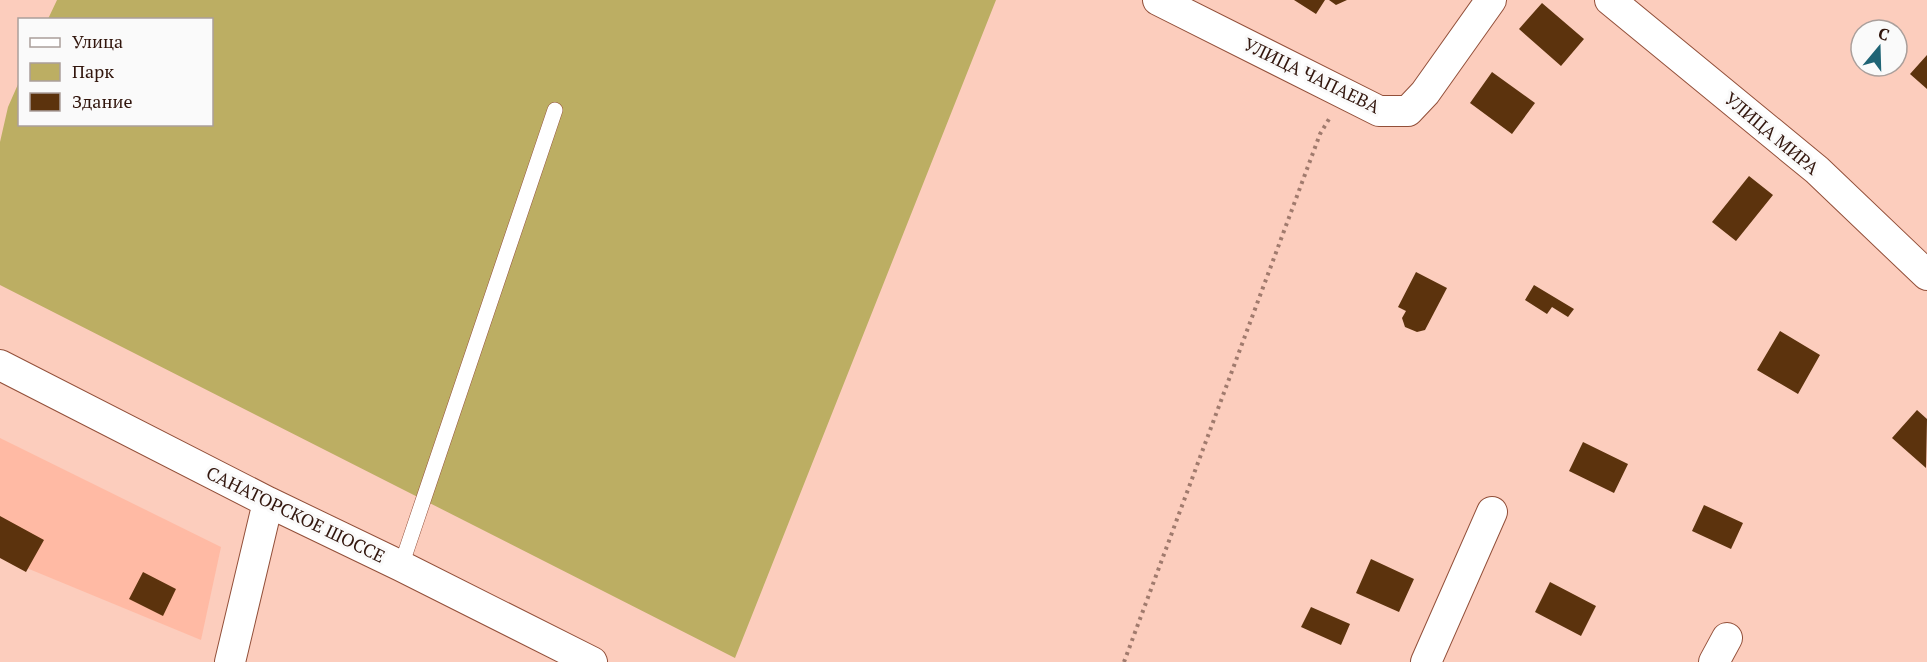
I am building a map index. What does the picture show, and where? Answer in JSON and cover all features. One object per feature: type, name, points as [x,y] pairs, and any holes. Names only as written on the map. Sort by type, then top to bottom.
[{"type":"street","name":"УЛИЦА ЧАПАЕВА","points":[[1158,0],[1380,111],[1408,111],[1425,93],[1491,0]]},
{"type":"street","name":"УЛИЦА МИРА","points":[[1610,0],[1817,170],[1927,274]]},
{"type":"street","name":"САНАТОРСКОЕ ШОССЕ","points":[[0,365],[268,502],[592,662]]},
{"type":"street","points":[[230,662],[268,502]]},
{"type":"street","points":[[1426,662],[1492,512]]},
{"type":"lane","points":[[401,566],[555,110]]},
{"type":"path","points":[[1124,662],[1320,134],[1344,93]]},
{"type":"shaded area","points":[[0,438],[221,547],[201,640],[0,557]]},
{"type":"green space","points":[[57,0],[996,0],[735,658],[0,285],[0,142],[8,107],[18,84],[18,126],[213,126],[213,18],[48,18]]},
{"type":"building","points":[[1294,0],[1325,0],[1316,14]]},
{"type":"building","points":[[1329,0],[1347,0],[1336,5]]},
{"type":"building","points":[[1542,3],[1584,39],[1561,66],[1519,29]]},
{"type":"building","points":[[1927,55],[1927,89],[1910,74]]},
{"type":"building","points":[[1492,72],[1535,103],[1512,134],[1470,103]]},
{"type":"building","points":[[1749,176],[1773,195],[1736,241],[1712,222]]},
{"type":"building","points":[[1416,272],[1447,288],[1425,330],[1417,332],[1405,327],[1402,318],[1406,311],[1398,307]]},
{"type":"building","points":[[1534,285],[1574,309],[1568,317],[1552,307],[1547,314],[1525,300]]},
{"type":"building","points":[[1780,331],[1820,355],[1798,394],[1757,370]]},
{"type":"building","points":[[1917,410],[1927,419],[1926,468],[1892,438]]},
{"type":"building","points":[[1583,442],[1628,464],[1614,493],[1569,471]]},
{"type":"building","points":[[1704,505],[1743,523],[1731,549],[1692,531]]},
{"type":"building","points":[[0,516],[44,540],[26,572],[0,558]]},
{"type":"building","points":[[1371,559],[1414,579],[1399,612],[1356,593]]},
{"type":"building","points":[[143,572],[176,589],[163,616],[129,599]]},
{"type":"building","points":[[1550,582],[1596,606],[1581,636],[1535,612]]},
{"type":"building","points":[[1311,607],[1350,624],[1341,645],[1301,627]]}]
